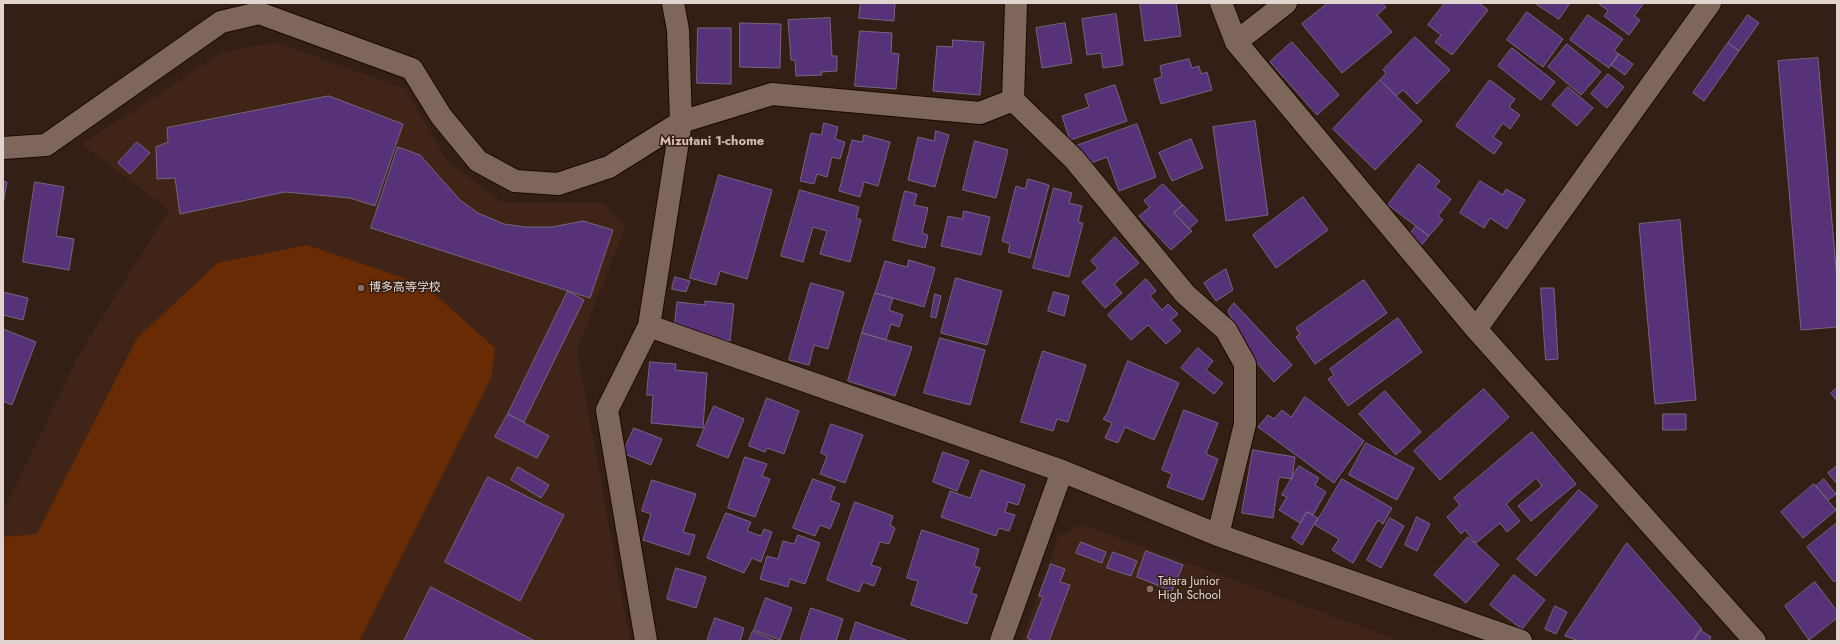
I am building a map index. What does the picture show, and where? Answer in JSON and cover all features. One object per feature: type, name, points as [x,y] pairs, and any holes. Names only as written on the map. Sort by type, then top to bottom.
[{"type":"street","points":[[646,641],[607,410],[649,326],[681,122],[678,30],[673,3]]},
{"type":"street","points":[[1016,3],[1013,100],[1074,159],[1185,294],[1226,330],[1246,364],[1245,424],[1218,535]]},
{"type":"street","points":[[1221,3],[1236,42],[1476,328],[1755,641]]},
{"type":"street","points":[[1236,42],[1286,3]]},
{"type":"street","points":[[1476,328],[1704,6]]},
{"type":"street","points":[[3,148],[46,145],[221,22],[259,13],[412,69],[441,116],[478,162],[515,181],[558,184],[609,168],[681,122],[772,94],[980,113],[1013,100]]},
{"type":"street","points":[[649,326],[1062,471],[1218,535],[1521,641]]},
{"type":"street","points":[[1001,641],[1062,471]]},
{"type":"shaded area","name":"博多高等学校","points":[[275,42],[406,89],[447,161],[504,203],[604,203],[626,226],[577,350],[630,641],[3,641],[3,508],[5,508],[77,358],[169,210],[82,144],[221,53]]},
{"type":"shaded area","points":[[307,245],[424,285],[495,348],[491,378],[359,641],[3,641],[3,537],[37,534],[137,338],[218,263]]},
{"type":"shaded area","name":"Tatara Junior High School","points":[[1081,524],[1401,641],[1022,641],[1058,537]]},
{"type":"building","points":[[861,3],[895,3],[894,21],[859,18]]},
{"type":"building","points":[[1140,3],[1176,3],[1181,36],[1145,41]]},
{"type":"building","points":[[1328,3],[1382,3],[1386,7],[1377,15],[1392,32],[1342,73],[1302,24]]},
{"type":"building","points":[[1445,3],[1479,3],[1488,10],[1452,55],[1435,42],[1441,35],[1428,25]]},
{"type":"building","points":[[1535,3],[1570,3],[1559,19]]},
{"type":"building","points":[[1598,3],[1644,3],[1634,16],[1640,20],[1629,35],[1604,16],[1608,11]]},
{"type":"building","points":[[1527,12],[1563,39],[1543,67],[1507,40]]},
{"type":"building","points":[[1116,14],[1123,65],[1103,68],[1101,53],[1087,55],[1082,19]]},
{"type":"building","points":[[1588,15],[1623,39],[1614,51],[1619,54],[1609,68],[1570,40]]},
{"type":"building","points":[[1748,15],[1759,23],[1739,51],[1728,43]]},
{"type":"building","points":[[830,18],[832,56],[837,56],[837,71],[821,72],[822,75],[796,76],[795,60],[791,60],[788,20]]},
{"type":"building","points":[[740,23],[781,24],[780,68],[740,67]]},
{"type":"building","points":[[1065,23],[1072,63],[1042,68],[1036,28]]},
{"type":"building","points":[[698,28],[731,28],[731,84],[697,83]]},
{"type":"building","points":[[860,31],[892,33],[891,53],[899,54],[896,89],[855,86]]},
{"type":"building","points":[[1415,37],[1450,70],[1417,104],[1403,90],[1396,96],[1380,80],[1386,73],[1383,70]]},
{"type":"building","points":[[953,40],[984,42],[980,95],[933,91],[937,46],[952,47]]},
{"type":"building","points":[[1292,42],[1339,95],[1317,115],[1270,62]]},
{"type":"building","points":[[1728,43],[1739,51],[1704,101],[1693,93]]},
{"type":"building","points":[[1567,44],[1601,72],[1581,95],[1548,67]]},
{"type":"building","points":[[1512,48],[1555,82],[1541,100],[1498,66]]},
{"type":"building","points":[[1619,54],[1633,64],[1625,75],[1611,65]]},
{"type":"building","points":[[1818,58],[1837,280],[1837,327],[1801,330],[1778,61]]},
{"type":"building","points":[[1189,59],[1192,68],[1199,66],[1201,74],[1207,72],[1212,90],[1161,104],[1154,79],[1162,77],[1160,66]]},
{"type":"building","points":[[1608,74],[1624,87],[1607,108],[1591,94]]},
{"type":"building","points":[[1380,80],[1422,121],[1375,170],[1333,129]]},
{"type":"building","points":[[1490,80],[1515,99],[1509,107],[1520,115],[1510,129],[1503,123],[1493,137],[1502,143],[1494,154],[1456,126]]},
{"type":"building","points":[[1115,85],[1127,121],[1070,140],[1062,116],[1089,107],[1085,95]]},
{"type":"building","points":[[1568,87],[1593,108],[1577,126],[1552,105]]},
{"type":"building","points":[[329,96],[403,124],[375,206],[350,198],[285,192],[180,214],[175,178],[157,179],[156,147],[168,142],[167,128]]},
{"type":"building","points":[[1255,121],[1268,215],[1226,221],[1213,127]]},
{"type":"building","points":[[824,123],[838,127],[835,139],[845,142],[840,159],[832,157],[827,177],[817,174],[814,184],[800,181],[811,133],[821,135]]},
{"type":"building","points":[[1137,124],[1156,177],[1119,191],[1107,157],[1091,163],[1076,146]]},
{"type":"building","points":[[936,131],[949,135],[935,187],[908,180],[918,137],[934,141]]},
{"type":"building","points":[[864,135],[890,142],[878,186],[864,182],[860,197],[839,191],[852,140],[862,142]]},
{"type":"building","points":[[1191,139],[1203,168],[1172,181],[1159,153]]},
{"type":"building","points":[[975,141],[1008,150],[996,198],[963,190]]},
{"type":"building","points":[[137,142],[150,153],[130,174],[118,163]]},
{"type":"building","points":[[398,147],[420,155],[460,200],[478,213],[504,224],[525,227],[552,227],[583,221],[613,230],[590,298],[371,228]]},
{"type":"building","points":[[1419,164],[1440,181],[1435,187],[1451,199],[1438,216],[1443,220],[1429,236],[1388,205]]},
{"type":"building","points":[[719,175],[772,190],[747,279],[720,271],[716,285],[690,278]]},
{"type":"building","points":[[1028,179],[1049,185],[1030,258],[1008,252],[1010,244],[1002,241],[1016,186],[1025,189]]},
{"type":"building","points":[[3,181],[7,182],[3,205]]},
{"type":"building","points":[[1480,181],[1503,195],[1506,189],[1525,200],[1507,229],[1490,218],[1484,228],[1460,213]]},
{"type":"building","points":[[35,182],[64,187],[56,236],[74,239],[69,270],[23,262]]},
{"type":"building","points":[[1163,184],[1183,205],[1174,213],[1192,231],[1171,250],[1139,216],[1150,207],[1144,201]]},
{"type":"building","points":[[1054,188],[1072,193],[1069,203],[1082,206],[1078,222],[1083,223],[1069,277],[1033,268]]},
{"type":"building","points":[[800,190],[859,207],[856,218],[861,220],[850,262],[820,254],[827,231],[813,227],[803,262],[781,256]]},
{"type":"building","points":[[905,191],[917,194],[914,205],[928,208],[922,233],[928,235],[925,248],[893,240]]},
{"type":"building","points":[[1303,197],[1328,230],[1276,268],[1253,235]]},
{"type":"building","points":[[1183,205],[1198,221],[1189,229],[1174,213]]},
{"type":"building","points":[[964,211],[990,217],[981,255],[941,246],[948,216],[962,219]]},
{"type":"building","points":[[1680,220],[1696,400],[1655,404],[1639,224]]},
{"type":"building","points":[[1416,226],[1429,236],[1420,247],[1410,234]]},
{"type":"building","points":[[1115,237],[1139,263],[1114,284],[1122,293],[1105,308],[1082,282],[1098,268],[1091,261]]},
{"type":"building","points":[[909,260],[935,268],[924,307],[875,293],[885,261],[907,267]]},
{"type":"building","points":[[1226,269],[1233,290],[1216,301],[1204,283]]},
{"type":"building","points":[[675,277],[690,281],[686,292],[672,289]]},
{"type":"building","points":[[956,278],[1002,291],[987,345],[941,333]]},
{"type":"building","points":[[1146,279],[1156,291],[1150,296],[1162,310],[1168,304],[1178,314],[1171,320],[1181,331],[1166,344],[1148,325],[1131,340],[1108,315]]},
{"type":"building","points":[[1364,280],[1387,313],[1315,364],[1296,337],[1300,334],[1296,328]]},
{"type":"building","points":[[811,283],[844,292],[828,349],[814,345],[809,365],[789,360]]},
{"type":"building","points":[[1541,288],[1554,288],[1558,359],[1546,360]]},
{"type":"building","points":[[568,291],[584,300],[524,422],[508,414]]},
{"type":"building","points":[[3,292],[28,298],[23,320],[3,315]]},
{"type":"building","points":[[1054,292],[1069,296],[1064,316],[1048,311]]},
{"type":"building","points":[[875,293],[893,298],[889,310],[903,315],[899,327],[891,324],[886,340],[862,333]]},
{"type":"building","points":[[935,294],[941,296],[936,318],[931,317]]},
{"type":"building","points":[[705,301],[734,304],[730,341],[699,337],[700,332],[674,329],[677,302],[705,305]]},
{"type":"building","points":[[1234,303],[1292,365],[1274,382],[1246,351],[1228,311]]},
{"type":"building","points":[[1398,318],[1422,352],[1348,406],[1328,379],[1334,375],[1330,369]]},
{"type":"building","points":[[3,329],[36,342],[12,405],[3,401]]},
{"type":"building","points":[[862,333],[912,347],[895,396],[848,381]]},
{"type":"building","points":[[940,338],[985,350],[970,405],[924,393]]},
{"type":"building","points":[[1198,348],[1213,361],[1206,370],[1223,383],[1214,394],[1181,368]]},
{"type":"building","points":[[1043,351],[1086,365],[1068,422],[1057,419],[1053,431],[1021,422]]},
{"type":"building","points":[[1128,361],[1179,383],[1154,440],[1125,427],[1118,443],[1105,438],[1112,423],[1103,419],[1107,414]]},
{"type":"building","points":[[650,362],[676,364],[675,370],[707,373],[703,428],[651,423],[653,395],[647,395]]},
{"type":"building","points":[[1837,388],[1837,401],[1831,393]]},
{"type":"building","points":[[1484,389],[1509,417],[1440,480],[1414,451]]},
{"type":"building","points":[[1385,391],[1421,432],[1396,455],[1359,414]]},
{"type":"building","points":[[1305,397],[1364,441],[1334,483],[1258,427],[1268,415],[1274,419],[1282,410],[1291,417]]},
{"type":"building","points":[[767,398],[799,411],[784,454],[767,448],[765,452],[749,446]]},
{"type":"building","points":[[714,406],[744,419],[728,458],[697,446]]},
{"type":"building","points":[[1184,410],[1218,423],[1206,454],[1218,459],[1203,500],[1167,487],[1172,474],[1162,470]]},
{"type":"building","points":[[508,414],[549,436],[537,458],[495,437]]},
{"type":"building","points":[[1663,414],[1686,414],[1686,430],[1663,430]]},
{"type":"building","points":[[831,424],[863,435],[845,483],[820,474],[827,456],[821,453]]},
{"type":"building","points":[[634,428],[662,439],[651,465],[623,453]]},
{"type":"building","points":[[1532,432],[1576,484],[1531,521],[1518,506],[1542,486],[1536,478],[1506,504],[1520,521],[1507,532],[1500,523],[1476,543],[1465,530],[1461,534],[1447,517],[1460,505],[1454,498]]},
{"type":"building","points":[[1366,443],[1414,468],[1397,500],[1349,475]]},
{"type":"building","points":[[1253,450],[1295,457],[1292,479],[1279,477],[1273,518],[1242,513]]},
{"type":"building","points":[[943,452],[969,461],[957,491],[933,482]]},
{"type":"building","points":[[745,457],[767,464],[762,476],[770,479],[755,517],[728,508]]},
{"type":"building","points":[[1299,466],[1319,478],[1315,485],[1326,492],[1313,515],[1307,512],[1300,523],[1279,510],[1287,497],[1282,495]]},
{"type":"building","points":[[1837,466],[1837,484],[1828,473]]},
{"type":"building","points":[[518,467],[549,485],[541,498],[511,480]]},
{"type":"building","points":[[981,470],[1025,485],[1018,505],[1008,502],[1005,512],[1015,515],[1009,531],[999,528],[996,536],[941,517],[950,491],[970,498]]},
{"type":"building","points":[[488,477],[564,515],[520,601],[445,562]]},
{"type":"building","points":[[813,479],[835,487],[830,500],[840,504],[830,529],[820,525],[815,536],[793,528]]},
{"type":"building","points":[[1342,479],[1392,508],[1383,524],[1378,520],[1353,563],[1332,550],[1339,539],[1315,525]]},
{"type":"building","points":[[1824,479],[1836,494],[1828,500],[1816,486]]},
{"type":"building","points":[[652,480],[696,494],[683,532],[695,535],[689,555],[643,540],[651,514],[642,511]]},
{"type":"building","points":[[1814,484],[1836,510],[1803,538],[1781,512]]},
{"type":"building","points":[[1579,490],[1598,506],[1536,576],[1517,559]]},
{"type":"building","points":[[855,502],[893,516],[890,525],[895,528],[889,544],[880,542],[871,565],[881,568],[874,586],[863,582],[859,592],[827,580]]},
{"type":"building","points":[[1307,512],[1318,518],[1302,545],[1292,538]]},
{"type":"building","points":[[726,513],[751,522],[747,531],[761,536],[764,529],[772,532],[761,562],[752,558],[744,573],[707,558]]},
{"type":"building","points":[[1417,517],[1430,524],[1417,551],[1405,545]]},
{"type":"building","points":[[1390,518],[1404,526],[1381,568],[1367,560]]},
{"type":"building","points":[[1837,523],[1837,579],[1834,582],[1807,547]]},
{"type":"building","points":[[922,530],[979,549],[974,566],[980,568],[971,593],[977,595],[967,624],[911,605],[918,581],[907,578]]},
{"type":"building","points":[[798,535],[820,543],[805,584],[790,579],[788,587],[760,579],[767,556],[778,559],[783,541],[794,544]]},
{"type":"building","points":[[1468,537],[1499,565],[1466,603],[1434,575]]},
{"type":"building","points":[[1081,542],[1106,552],[1102,563],[1076,553]]},
{"type":"building","points":[[1627,543],[1702,629],[1693,641],[1580,641],[1565,636]]},
{"type":"building","points":[[1146,551],[1183,565],[1172,591],[1137,577]]},
{"type":"building","points":[[1113,552],[1137,561],[1131,576],[1107,568]]},
{"type":"building","points":[[1051,564],[1065,569],[1060,582],[1070,585],[1049,641],[1034,641],[1027,638],[1043,597],[1039,596]]},
{"type":"building","points":[[676,568],[706,577],[696,608],[667,599]]},
{"type":"building","points":[[1514,575],[1545,600],[1522,629],[1490,605]]},
{"type":"building","points":[[1815,582],[1837,611],[1837,618],[1809,640],[1785,606]]},
{"type":"building","points":[[431,587],[535,641],[404,641]]},
{"type":"building","points":[[766,598],[792,608],[780,640],[754,630]]},
{"type":"building","points":[[1555,606],[1567,612],[1556,634],[1545,629]]},
{"type":"building","points":[[811,608],[843,619],[836,641],[800,641]]},
{"type":"building","points":[[715,618],[744,628],[740,641],[707,641]]},
{"type":"building","points":[[856,622],[906,640],[906,641],[850,641]]},
{"type":"building","points":[[1700,630],[1711,637],[1709,641],[1693,641]]},
{"type":"building","points":[[753,631],[776,641],[749,641]]},
{"type":"place","name":"博多高等学校","points":[[361,288]]},
{"type":"place","name":"Tatara Junior High School","points":[[1150,589]]},
{"type":"district","name":"Mizutani 1-chome","points":[[712,142]]}]
